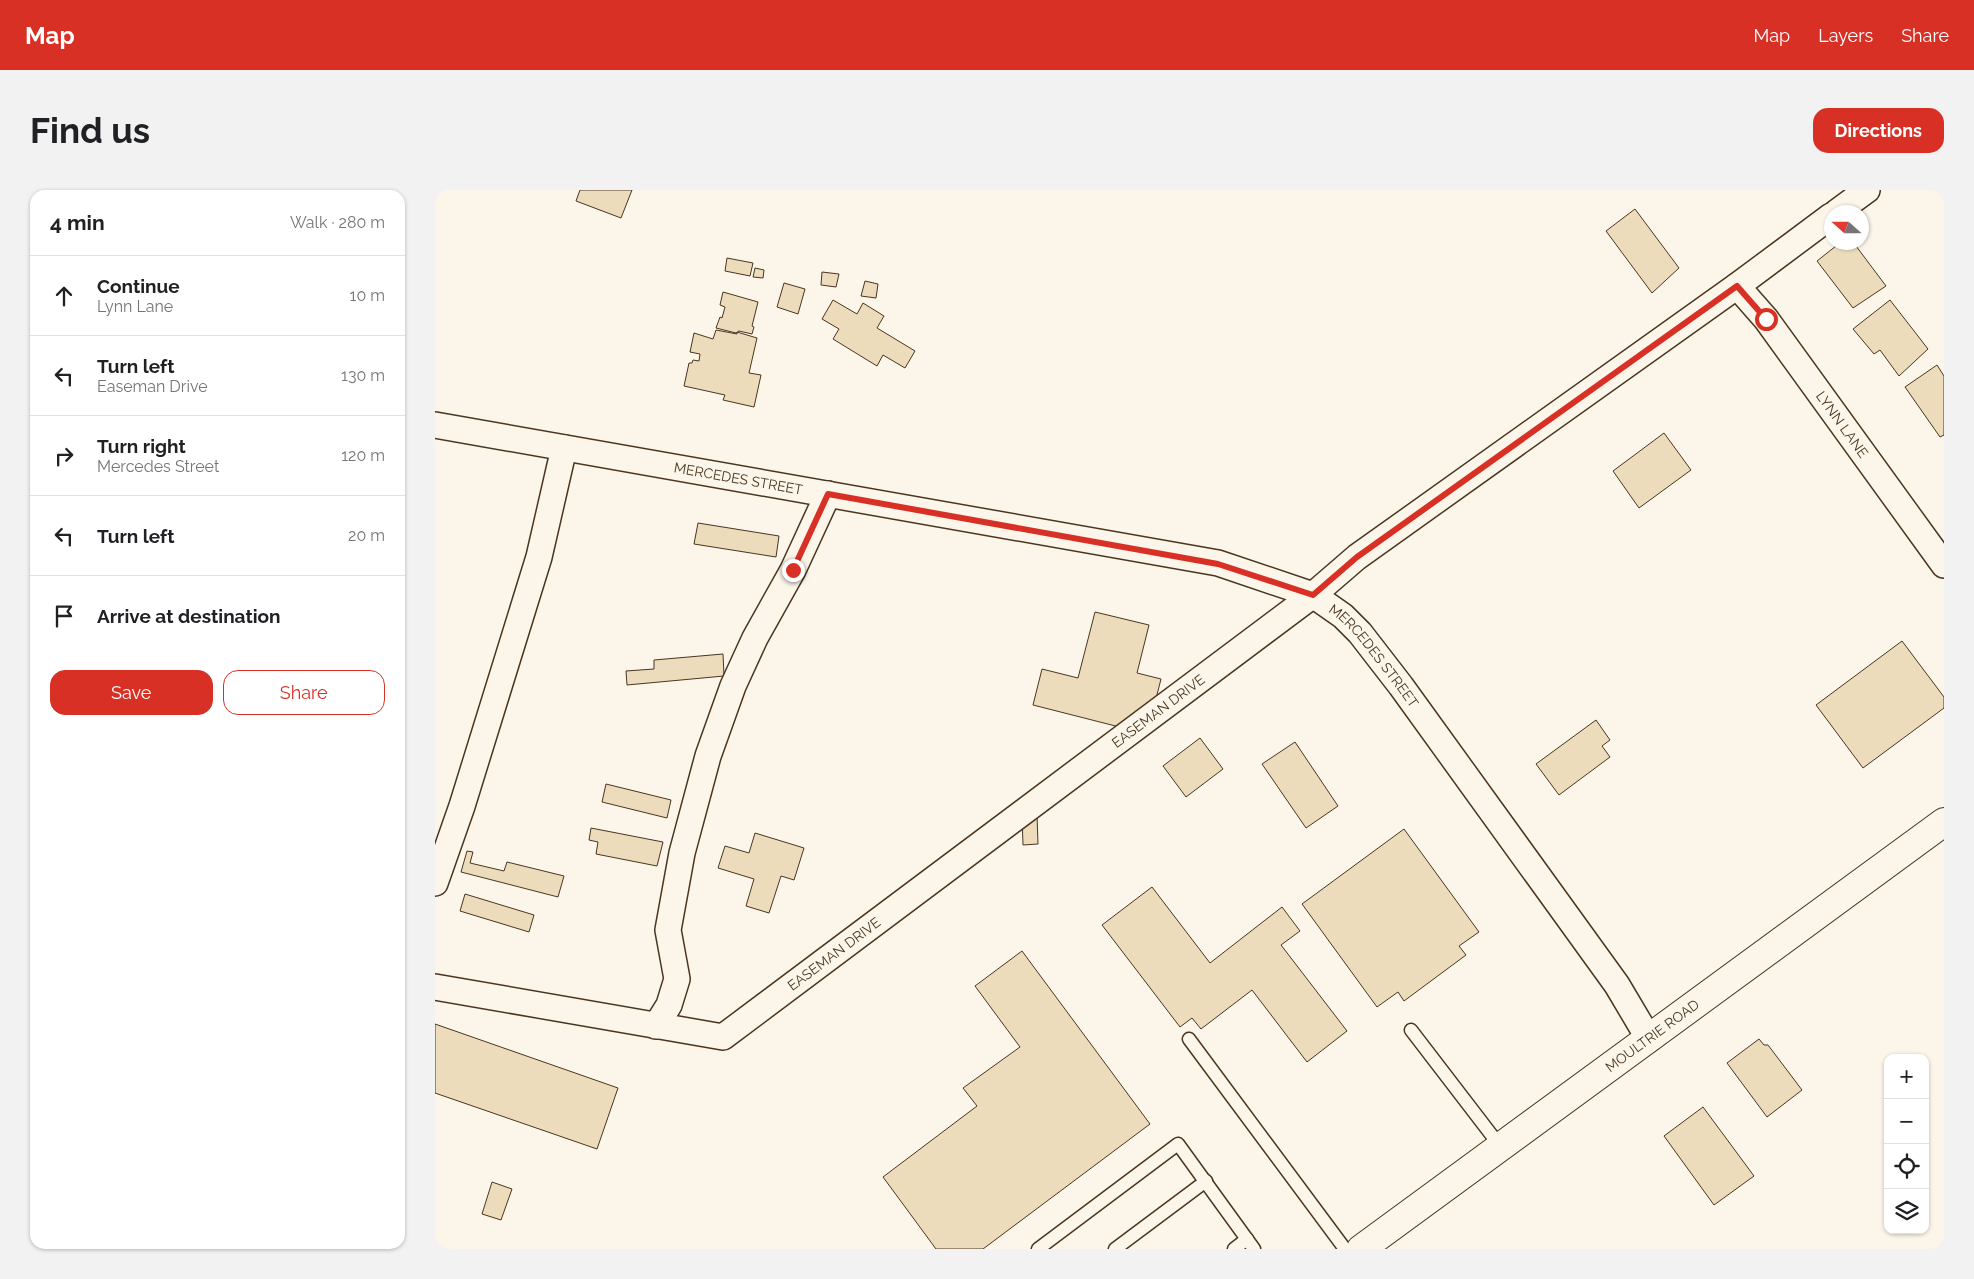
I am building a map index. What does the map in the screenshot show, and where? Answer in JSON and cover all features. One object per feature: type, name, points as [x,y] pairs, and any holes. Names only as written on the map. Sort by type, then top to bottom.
[{"type":"street","points":[[1847,205],[1867,190]]},
{"type":"street","name":"EASEMAN DRIVE","points":[[435,987],[723,1037],[1313,595],[1357,557],[1737,286],[1824,221]]},
{"type":"street","name":"LYNN LANE","points":[[1737,286],[1766,319],[1944,565]]},
{"type":"street","name":"MERCEDES STREET","points":[[435,425],[1218,564],[1313,595],[1349,622],[1360,633],[1401,686],[1617,985],[1649,1039]]},
{"type":"street","points":[[435,883],[462,806],[539,557],[563,448]]},
{"type":"street","points":[[656,1026],[669,1005],[677,979],[668,930],[682,853],[708,756],[733,686],[755,638],[793,570],[828,494]]},
{"type":"street","name":"MOULTRIE ROAD","points":[[1361,1249],[1944,822]]},
{"type":"lane","points":[[1411,1030],[1500,1146]]},
{"type":"lane","points":[[1189,1040],[1345,1249]]},
{"type":"lane","points":[[1038,1249],[1178,1144],[1251,1244],[1234,1249]]},
{"type":"lane","points":[[1115,1249],[1206,1181]]},
{"type":"building","points":[[580,190],[632,190],[621,218],[576,201]]},
{"type":"building","points":[[1635,209],[1679,268],[1652,293],[1606,231]]},
{"type":"building","points":[[1831,250],[1859,250],[1886,286],[1853,308],[1817,261]]},
{"type":"building","points":[[727,258],[753,263],[750,276],[725,271]]},
{"type":"building","points":[[755,268],[764,270],[763,278],[753,277]]},
{"type":"building","points":[[822,272],[839,274],[836,287],[821,285]]},
{"type":"building","points":[[865,281],[878,284],[876,298],[861,296]]},
{"type":"building","points":[[784,283],[805,289],[798,314],[777,307]]},
{"type":"building","points":[[723,292],[758,302],[752,334],[739,331],[736,333],[716,328],[720,317],[722,318],[725,307],[720,305]]},
{"type":"building","points":[[833,300],[857,314],[863,303],[884,316],[877,328],[915,351],[905,368],[883,355],[877,366],[833,339],[839,329],[822,319]]},
{"type":"building","points":[[1890,300],[1928,349],[1899,376],[1880,350],[1874,354],[1853,329]]},
{"type":"building","points":[[716,330],[737,334],[737,332],[757,338],[749,373],[761,375],[754,407],[723,400],[725,395],[684,386],[689,363],[692,363],[693,360],[699,361],[700,354],[690,352],[694,333],[713,339]]},
{"type":"building","points":[[1937,365],[1944,376],[1944,435],[1940,437],[1905,387]]},
{"type":"building","points":[[1664,433],[1691,470],[1639,508],[1613,471]]},
{"type":"building","points":[[698,523],[779,536],[776,557],[694,544]]},
{"type":"building","points":[[1095,612],[1149,625],[1137,673],[1161,679],[1147,734],[1033,705],[1042,669],[1078,678]]},
{"type":"building","points":[[1902,641],[1944,697],[1944,708],[1863,768],[1816,705]]},
{"type":"building","points":[[723,654],[724,676],[627,685],[626,671],[654,669],[654,660]]},
{"type":"building","points":[[1596,720],[1610,740],[1602,746],[1610,757],[1559,795],[1536,764]]},
{"type":"building","points":[[1200,738],[1223,769],[1186,797],[1163,766]]},
{"type":"building","points":[[1295,742],[1338,806],[1306,828],[1262,764]]},
{"type":"building","points":[[606,784],[671,800],[667,818],[602,802]]},
{"type":"building","points":[[1037,815],[1038,844],[1023,845],[1022,816]]},
{"type":"building","points":[[591,828],[663,842],[657,866],[596,854],[598,842],[589,840]]},
{"type":"building","points":[[1404,829],[1479,932],[1459,946],[1466,955],[1404,1001],[1398,992],[1377,1007],[1302,904]]},
{"type":"building","points":[[755,833],[804,848],[794,880],[781,876],[769,913],[746,906],[754,879],[718,868],[725,846],[749,853]]},
{"type":"building","points":[[467,851],[473,852],[470,863],[504,871],[507,862],[564,876],[558,897],[461,872]]},
{"type":"building","points":[[1152,887],[1210,963],[1282,907],[1300,931],[1281,945],[1347,1031],[1307,1062],[1252,990],[1201,1029],[1192,1018],[1180,1027],[1102,925]]},
{"type":"building","points":[[465,894],[534,915],[529,932],[460,911]]},
{"type":"building","points":[[1022,951],[1150,1124],[983,1249],[936,1249],[883,1177],[977,1106],[963,1088],[1020,1047],[975,986]]},
{"type":"building","points":[[435,1024],[618,1088],[597,1149],[435,1093]]},
{"type":"building","points":[[1759,1039],[1764,1045],[1768,1045],[1802,1090],[1767,1117],[1727,1063]]},
{"type":"building","points":[[1703,1107],[1754,1176],[1714,1205],[1664,1136]]},
{"type":"building","points":[[492,1182],[512,1189],[501,1220],[482,1214]]},
{"type":"route","points":[[793,570],[828,494],[1218,564],[1313,595],[1357,557],[1737,286],[1766,319]]}]
